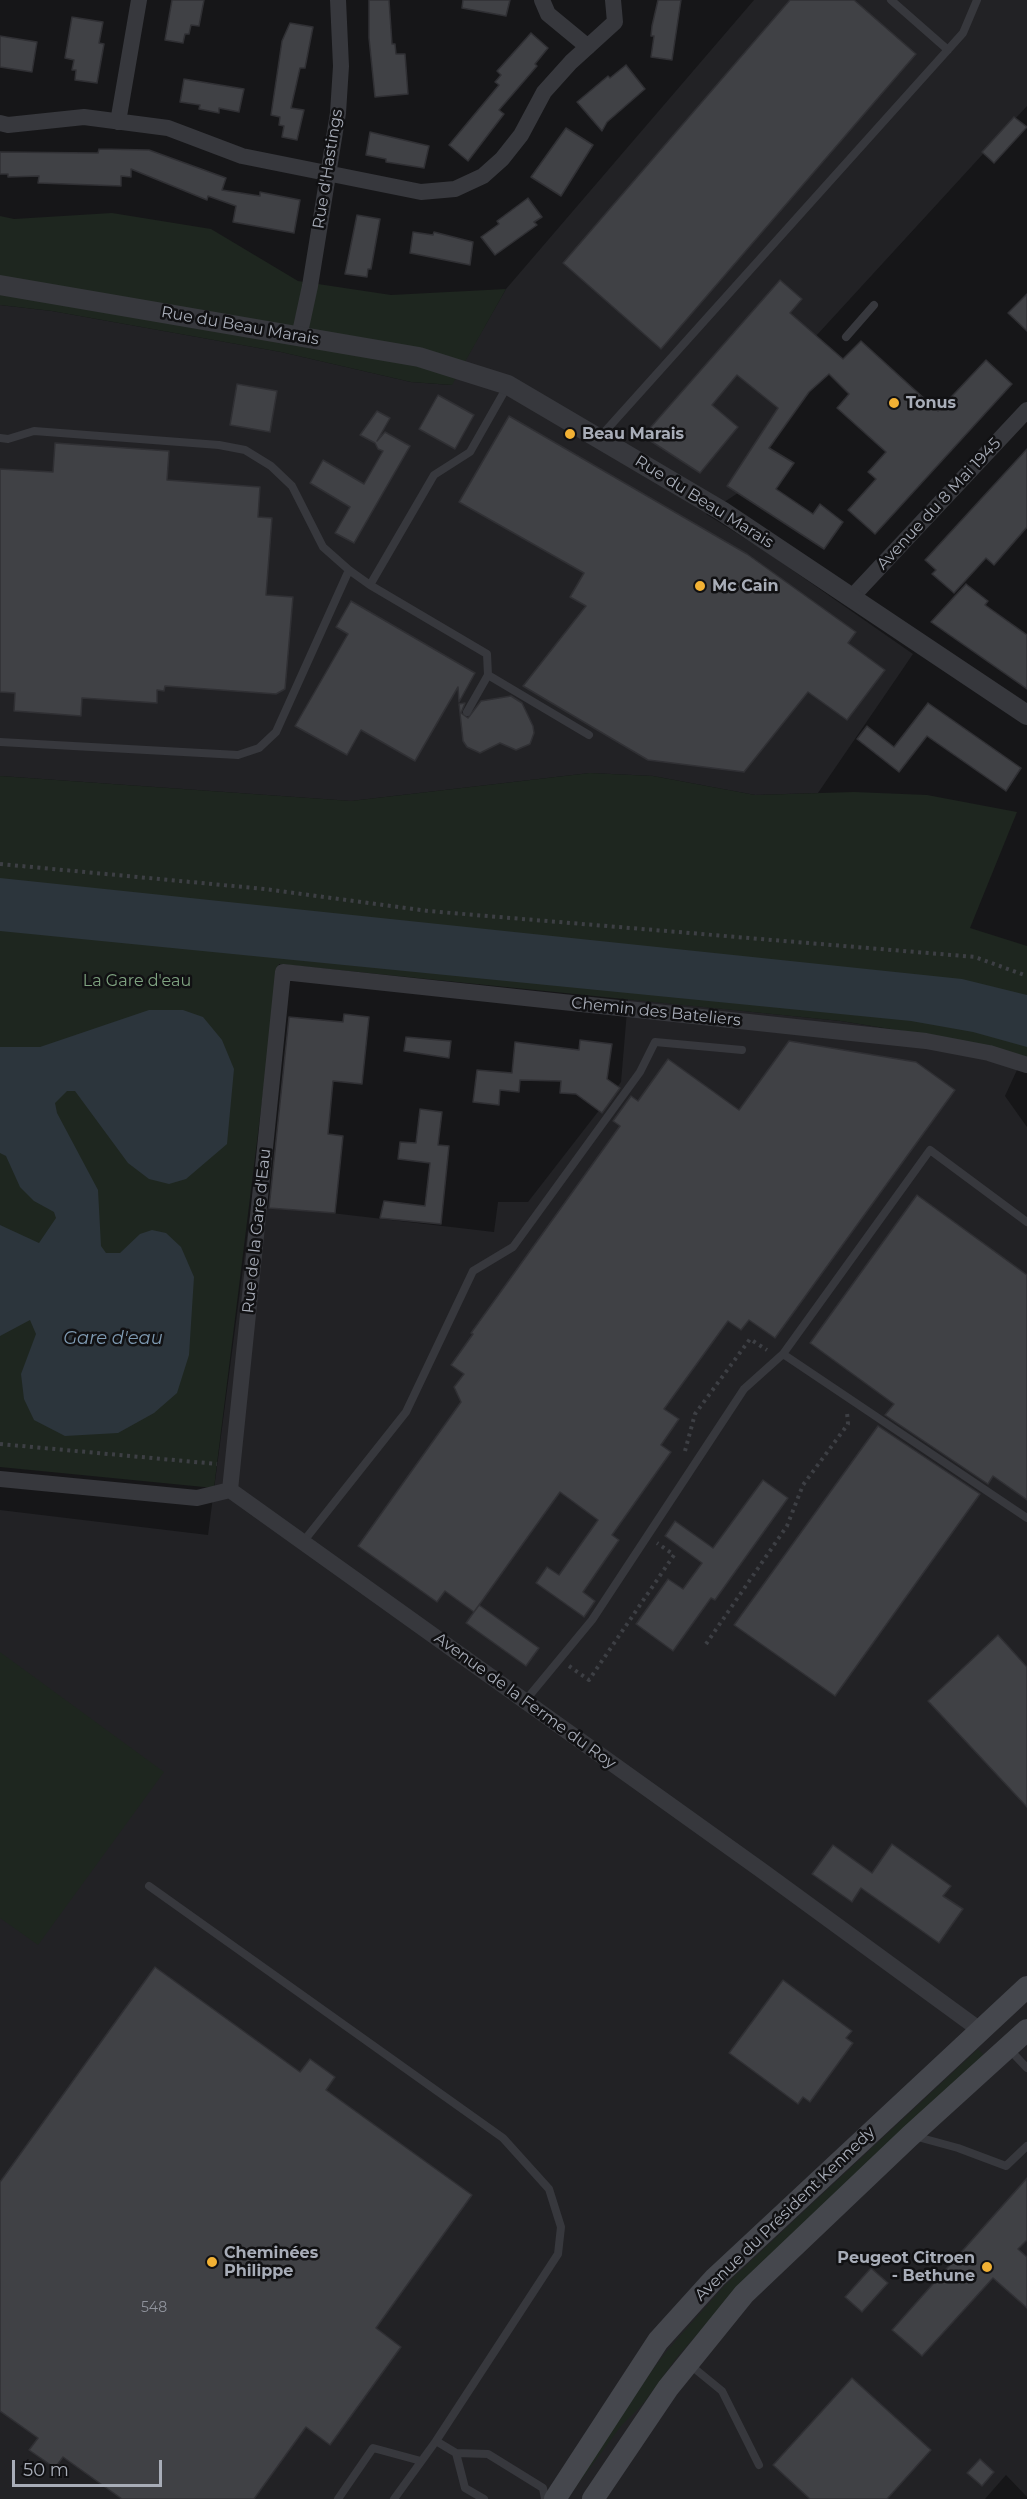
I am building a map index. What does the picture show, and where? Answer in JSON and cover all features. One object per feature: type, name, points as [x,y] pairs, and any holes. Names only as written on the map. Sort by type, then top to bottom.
[{"type":"main road","name":"Avenue du Président Kennedy","points":[[555,2499],[658,2341],[715,2278],[1027,1987]]},
{"type":"main road","name":"Avenue de la Ferme du Roy","points":[[980,2030],[1007,2047]]},
{"type":"main road","name":"Avenue du Président Kennedy","points":[[593,2499],[634,2436],[688,2363],[744,2294],[910,2136],[1027,2030]]},
{"type":"street","points":[[118,122],[140,0]]},
{"type":"street","name":"Rue d'Hastings","points":[[299,336],[338,113],[341,66],[338,0]]},
{"type":"street","points":[[542,0],[548,14],[588,47]]},
{"type":"street","points":[[0,123],[8,125],[84,117],[168,128],[242,156],[421,192],[455,189],[483,176],[502,159],[521,135],[544,92],[615,22],[613,0]]},
{"type":"street","name":"Rue du Beau Marais","points":[[0,285],[419,357],[508,384],[722,511],[1027,715]]},
{"type":"street","name":"Avenue du 8 Mai 1945","points":[[851,598],[1027,410]]},
{"type":"street","name":"Chemin des Bateliers","points":[[283,972],[926,1041],[989,1053],[1027,1065]]},
{"type":"street","name":"Rue de la Gare d'Eau","points":[[230,1490],[283,972]]},
{"type":"street","points":[[0,1479],[197,1498],[230,1490]]},
{"type":"street","name":"Avenue de la Ferme du Roy","points":[[230,1490],[980,2030]]},
{"type":"lane","points":[[891,0],[948,50]]},
{"type":"lane","points":[[600,437],[963,33],[977,0]]},
{"type":"lane","points":[[846,337],[874,305]]},
{"type":"lane","points":[[370,585],[434,476],[470,452],[508,384]]},
{"type":"lane","points":[[0,438],[8,439],[34,431],[219,445],[245,450],[271,466],[292,486],[323,547],[349,570],[370,585],[487,654],[488,675],[466,712]]},
{"type":"lane","points":[[0,742],[238,755],[259,747],[276,732],[349,570]]},
{"type":"lane","points":[[488,675],[589,735]]},
{"type":"lane","points":[[303,1542],[406,1412],[473,1271],[513,1247],[640,1072],[655,1042],[742,1050]]},
{"type":"lane","points":[[525,1701],[592,1620],[744,1389],[781,1356],[930,1150],[1027,1222]]},
{"type":"lane","points":[[781,1356],[845,1395],[1027,1518]]},
{"type":"lane","points":[[149,1886],[503,2138],[549,2189],[561,2228],[558,2254],[436,2441],[394,2499]]},
{"type":"lane","points":[[1007,2047],[1016,2053],[1027,2068]]},
{"type":"lane","points":[[910,2136],[958,2148],[1006,2166],[1027,2146]]},
{"type":"lane","points":[[688,2363],[722,2391],[759,2465]]},
{"type":"lane","points":[[436,2441],[456,2452],[488,2454],[543,2488],[545,2499]]},
{"type":"lane","points":[[338,2499],[373,2448],[421,2462]]},
{"type":"lane","points":[[456,2452],[465,2488],[484,2499]]},
{"type":"path","points":[[0,864],[265,889],[428,911],[975,957],[1027,976]]},
{"type":"path","points":[[683,1461],[695,1414],[750,1339],[781,1356]]},
{"type":"path","points":[[706,1644],[787,1526],[803,1485],[848,1424],[845,1395]]},
{"type":"path","points":[[0,1444],[232,1466]]},
{"type":"path","points":[[558,1659],[589,1680],[674,1556],[646,1536]]},
{"type":"shaded area","name":"Mc Cain","points":[[754,0],[1027,0],[1027,106],[816,336],[809,392],[738,493],[706,514],[765,551],[913,654],[818,793],[755,795],[653,776],[590,773],[351,801],[0,776],[0,305],[52,311],[281,352],[411,382],[451,385],[506,289]]},
{"type":"shaded area","points":[[628,999],[841,1021],[958,1040],[1023,1057],[1005,1096],[1027,1127],[1027,2497],[1006,2475],[985,2499],[0,2499],[0,1510],[208,1535],[251,1207],[323,1212],[494,1232],[498,1202],[528,1202],[621,1082]]},
{"type":"green space","points":[[112,213],[211,229],[298,281],[391,295],[506,289],[452,385],[411,382],[281,352],[52,311],[0,305],[0,216],[14,219]]},
{"type":"green space","name":"La Gare d'eau","points":[[590,773],[653,776],[755,795],[854,792],[927,795],[1017,812],[970,928],[1027,946],[1027,1058],[958,1040],[841,1021],[279,964],[214,1488],[0,1467],[0,776],[351,801]]},
{"type":"green space","points":[[0,1652],[164,1772],[38,1945],[0,1918]]},
{"type":"green space","points":[[978,2049],[984,2055],[732,2295],[678,2356],[643,2404],[621,2426],[567,2499],[611,2426],[666,2352],[725,2285]]},
{"type":"water","points":[[0,878],[962,979],[1027,995],[1027,1047],[973,1032],[911,1021],[0,931]]},
{"type":"water","name":"Gare d'eau","points":[[149,1010],[183,1010],[203,1017],[222,1040],[234,1069],[227,1144],[186,1179],[169,1184],[149,1179],[128,1163],[75,1091],[67,1091],[55,1103],[57,1113],[98,1190],[101,1246],[106,1253],[120,1253],[140,1234],[152,1230],[166,1233],[181,1247],[194,1277],[189,1355],[177,1393],[154,1413],[118,1433],[65,1436],[34,1420],[24,1399],[21,1374],[36,1334],[30,1320],[0,1336],[0,1225],[39,1243],[56,1218],[54,1212],[34,1201],[20,1187],[6,1156],[0,1153],[0,1047],[40,1047]]},
{"type":"building","points":[[172,0],[204,0],[199,26],[191,25],[189,34],[185,34],[183,43],[165,40]]},
{"type":"building","points":[[369,0],[389,0],[392,44],[395,44],[396,54],[405,54],[408,94],[375,97],[369,38]]},
{"type":"building","points":[[463,0],[510,0],[506,16],[462,8]]},
{"type":"building","points":[[658,0],[681,0],[672,60],[651,57],[654,36],[651,36],[652,26]]},
{"type":"building","points":[[790,0],[854,0],[916,54],[661,349],[563,263]]},
{"type":"building","points":[[72,17],[103,22],[99,43],[104,44],[97,83],[75,80],[76,70],[72,70],[74,60],[65,58]]},
{"type":"building","points":[[290,23],[313,27],[305,68],[300,68],[291,108],[304,110],[297,140],[282,137],[284,126],[279,125],[280,117],[271,115],[282,41]]},
{"type":"building","points":[[531,33],[548,48],[535,64],[537,66],[499,110],[504,114],[468,161],[449,145],[499,85],[495,82],[501,75],[497,71]]},
{"type":"building","points":[[0,36],[37,42],[32,72],[0,67]]},
{"type":"building","points":[[626,65],[645,89],[607,122],[602,131],[577,102],[608,76],[610,78]]},
{"type":"building","points":[[184,79],[244,89],[239,112],[219,108],[219,113],[199,109],[200,105],[180,102]]},
{"type":"building","points":[[1014,117],[1027,127],[994,163],[982,152]]},
{"type":"building","points":[[566,128],[593,145],[561,196],[531,177]]},
{"type":"building","points":[[370,132],[429,146],[424,168],[386,162],[386,159],[366,155]]},
{"type":"building","points":[[99,149],[149,150],[226,178],[222,190],[260,196],[260,192],[300,200],[294,233],[233,222],[236,206],[208,196],[207,200],[131,169],[131,177],[121,176],[121,186],[38,183],[39,176],[8,177],[8,174],[0,174],[0,152],[98,153]]},
{"type":"building","points":[[528,198],[542,217],[534,222],[537,225],[495,255],[481,237],[499,224],[497,221]]},
{"type":"building","points":[[357,215],[380,219],[371,269],[368,269],[367,277],[345,274]]},
{"type":"building","points":[[413,232],[433,235],[434,232],[473,242],[470,265],[410,253]]},
{"type":"building","points":[[780,280],[802,299],[790,313],[843,359],[861,341],[938,411],[986,360],[1012,384],[875,534],[848,510],[876,479],[868,472],[886,452],[837,408],[849,394],[829,374],[809,392],[769,448],[794,463],[776,489],[813,514],[820,504],[843,522],[824,549],[727,486],[778,408],[737,375],[712,405],[738,427],[700,473],[643,436]]},
{"type":"building","points":[[1027,294],[1027,331],[1008,313]]},
{"type":"building","points":[[237,384],[277,391],[270,432],[230,425]]},
{"type":"building","points":[[438,395],[474,415],[455,449],[419,429]]},
{"type":"building","points":[[377,411],[390,418],[377,441],[385,432],[410,446],[354,543],[335,533],[350,507],[310,483],[323,460],[364,484],[383,451],[378,449],[375,443],[360,435]]},
{"type":"building","name":"Mc Cain","points":[[509,416],[747,554],[856,632],[848,643],[885,670],[847,720],[808,692],[744,772],[648,760],[523,686],[586,606],[570,597],[584,573],[459,502]]},
{"type":"building","points":[[55,443],[169,451],[167,480],[260,487],[258,517],[272,518],[266,595],[293,597],[285,689],[276,694],[165,686],[164,691],[157,690],[157,703],[82,698],[81,716],[14,711],[15,693],[0,692],[0,469],[53,472]]},
{"type":"building","points":[[1027,449],[1027,527],[994,565],[986,558],[954,593],[932,574],[936,570],[925,560]]},
{"type":"building","points":[[966,584],[988,601],[985,605],[1027,635],[1027,689],[931,622]]},
{"type":"building","points":[[351,601],[475,673],[459,702],[458,687],[415,761],[361,730],[347,755],[295,726],[348,634],[336,627]]},
{"type":"building","points":[[511,696],[522,703],[533,726],[534,733],[530,744],[516,750],[500,743],[480,753],[467,747],[463,741],[459,704],[465,703],[461,713],[468,718],[481,701]]},
{"type":"building","points":[[928,703],[1021,768],[1006,791],[927,736],[899,772],[857,739],[867,726],[894,747]]},
{"type":"building","points":[[344,1014],[369,1017],[362,1084],[333,1081],[328,1134],[343,1136],[335,1213],[269,1208],[289,1017],[343,1022]]},
{"type":"building","points":[[406,1037],[451,1041],[449,1058],[404,1051]]},
{"type":"building","points":[[580,1040],[612,1044],[607,1079],[620,1088],[602,1113],[576,1094],[560,1093],[561,1081],[520,1080],[519,1092],[500,1090],[499,1105],[473,1102],[477,1070],[512,1073],[515,1042],[579,1050]]},
{"type":"building","points":[[789,1041],[916,1062],[955,1090],[775,1338],[749,1320],[741,1330],[728,1321],[664,1409],[679,1419],[661,1445],[671,1452],[612,1535],[619,1540],[583,1592],[595,1601],[584,1617],[536,1583],[547,1567],[559,1575],[598,1520],[560,1492],[474,1612],[445,1591],[437,1602],[358,1546],[461,1402],[454,1387],[464,1374],[451,1365],[473,1334],[471,1333],[620,1126],[613,1121],[631,1096],[638,1101],[668,1059],[739,1110]]},
{"type":"building","points":[[420,1109],[442,1112],[438,1145],[449,1146],[441,1224],[380,1218],[384,1201],[425,1206],[430,1163],[398,1159],[400,1142],[416,1143]]},
{"type":"building","points":[[917,1195],[1027,1275],[1027,1500],[993,1476],[988,1484],[885,1415],[894,1404],[810,1343]]},
{"type":"building","points":[[878,1426],[980,1494],[835,1696],[734,1625]]},
{"type":"building","points":[[763,1480],[788,1498],[715,1600],[711,1598],[673,1651],[636,1624],[668,1579],[683,1589],[702,1563],[665,1536],[675,1521],[713,1548]]},
{"type":"building","points":[[479,1605],[539,1648],[526,1666],[466,1623]]},
{"type":"building","points":[[998,1635],[1027,1667],[1027,1807],[928,1701]]},
{"type":"building","points":[[892,1844],[951,1886],[943,1896],[963,1909],[939,1943],[861,1888],[852,1902],[812,1874],[833,1845],[872,1873]]},
{"type":"building","name":"Cheminées Philippe","points":[[155,1967],[300,2072],[310,2059],[335,2077],[326,2090],[472,2195],[376,2328],[401,2347],[330,2445],[306,2427],[254,2499],[122,2499],[63,2457],[55,2468],[29,2450],[38,2438],[0,2411],[0,2182]]},
{"type":"building","points":[[783,1980],[852,2031],[846,2038],[853,2043],[810,2102],[803,2097],[798,2104],[729,2053]]},
{"type":"building","name":"Peugeot Citroen - Bethune","points":[[1027,2178],[1027,2240],[1018,2249],[1027,2257],[1027,2308],[993,2278],[922,2356],[892,2330]]},
{"type":"building","points":[[871,2268],[888,2283],[862,2312],[845,2297]]},
{"type":"building","points":[[852,2378],[931,2450],[887,2499],[810,2499],[773,2465]]},
{"type":"building","points":[[980,2459],[994,2472],[982,2486],[967,2473]]},
{"type":"place","name":"Tonus","points":[[894,403]]},
{"type":"place","name":"Beau Marais","points":[[570,434]]},
{"type":"place","name":"Mc Cain","points":[[700,586]]},
{"type":"place","name":"Cheminées Philippe","points":[[212,2262]]},
{"type":"place","name":"Peugeot Citroen - Bethune","points":[[987,2267]]}]
